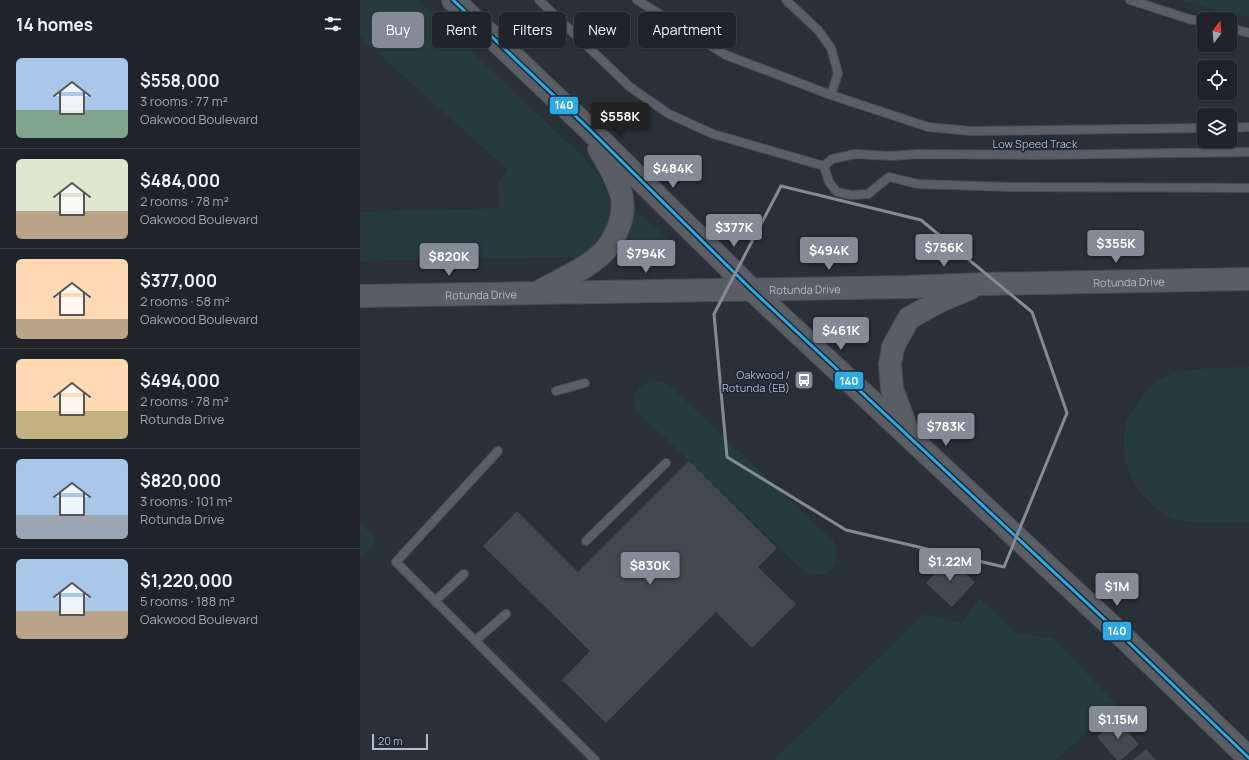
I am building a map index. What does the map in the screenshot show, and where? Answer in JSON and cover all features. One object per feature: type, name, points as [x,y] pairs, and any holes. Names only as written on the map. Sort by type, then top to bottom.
[{"type":"main road","points":[[453,0],[587,127],[750,289],[910,436],[1249,758]]},
{"type":"main road","points":[[538,292],[592,262],[608,248],[621,220],[623,207],[621,191],[613,173],[587,127]]},
{"type":"main road","name":"Rotunda Drive","points":[[360,296],[907,287],[983,284],[1249,279]]},
{"type":"main road","points":[[910,436],[892,389],[890,364],[893,347],[899,334],[909,318],[942,300],[983,284]]},
{"type":"lane","points":[[539,0],[630,87],[669,114],[713,134],[824,166],[829,182],[837,192],[852,195],[868,194],[889,177],[918,184],[1009,187],[1249,188]]},
{"type":"lane","points":[[637,0],[726,55],[831,95],[928,126],[971,131],[1197,128]]},
{"type":"lane","points":[[786,0],[818,30],[831,48],[838,74],[831,95]]},
{"type":"lane","points":[[1130,0],[1197,21]]},
{"type":"lane","points":[[1237,30],[1249,33]]},
{"type":"lane","points":[[1237,128],[1249,128]]},
{"type":"lane","name":"Low Speed Track","points":[[824,166],[832,159],[855,154],[892,156],[918,154],[1249,152]]},
{"type":"lane","points":[[556,390],[585,383]]},
{"type":"lane","points":[[498,451],[396,562],[595,760]]},
{"type":"lane","points":[[586,541],[666,462]]},
{"type":"lane","points":[[435,601],[464,574]]},
{"type":"lane","points":[[476,641],[506,614]]},
{"type":"highlighted area","points":[[781,186],[921,220],[1032,312],[1067,413],[1004,567],[846,530],[727,457],[714,314]]},
{"type":"green space","points":[[360,0],[417,0],[432,14],[432,48],[468,48],[582,156],[597,173],[605,187],[610,202],[612,217],[600,247],[583,257],[360,261],[360,212],[499,208],[497,183],[508,170],[372,48],[424,48],[424,12],[372,12],[372,48],[360,37]]},
{"type":"green space","points":[[1182,0],[1249,0],[1249,17],[1237,15],[1237,12],[1221,12]]},
{"type":"green space","points":[[635,209],[673,244],[678,252],[676,256],[621,257],[618,255],[628,232],[631,210]]},
{"type":"green space","points":[[1249,367],[1249,522],[1197,523],[1165,515],[1141,493],[1126,461],[1124,450],[1125,426],[1130,414],[1151,387],[1162,379],[1172,375],[1205,368]]},
{"type":"green space","points":[[652,380],[662,381],[669,385],[833,541],[837,552],[837,557],[833,568],[829,572],[818,575],[802,570],[636,410],[634,399],[637,391],[643,385]]},
{"type":"green space","points":[[360,522],[377,541],[360,558]]},
{"type":"green space","points":[[980,598],[1016,633],[1053,638],[1117,705],[1056,760],[774,760],[924,614],[960,624]]},
{"type":"building","points":[[689,461],[777,548],[758,567],[796,604],[752,648],[716,612],[606,723],[562,680],[590,651],[483,546],[517,511],[578,572]]},
{"type":"building","points":[[948,558],[975,582],[952,607],[926,583]]},
{"type":"building","points":[[1116,719],[1139,744],[1121,760],[1117,760],[1097,737]]},
{"type":"building","points":[[1146,749],[1156,760],[1133,760]]},
{"type":"transit line","name":"140","points":[[453,0],[587,127],[751,289],[1117,631],[1249,758]]},
{"type":"place","name":"Oakwood / Rotunda (EB)","points":[[804,380]]}]
